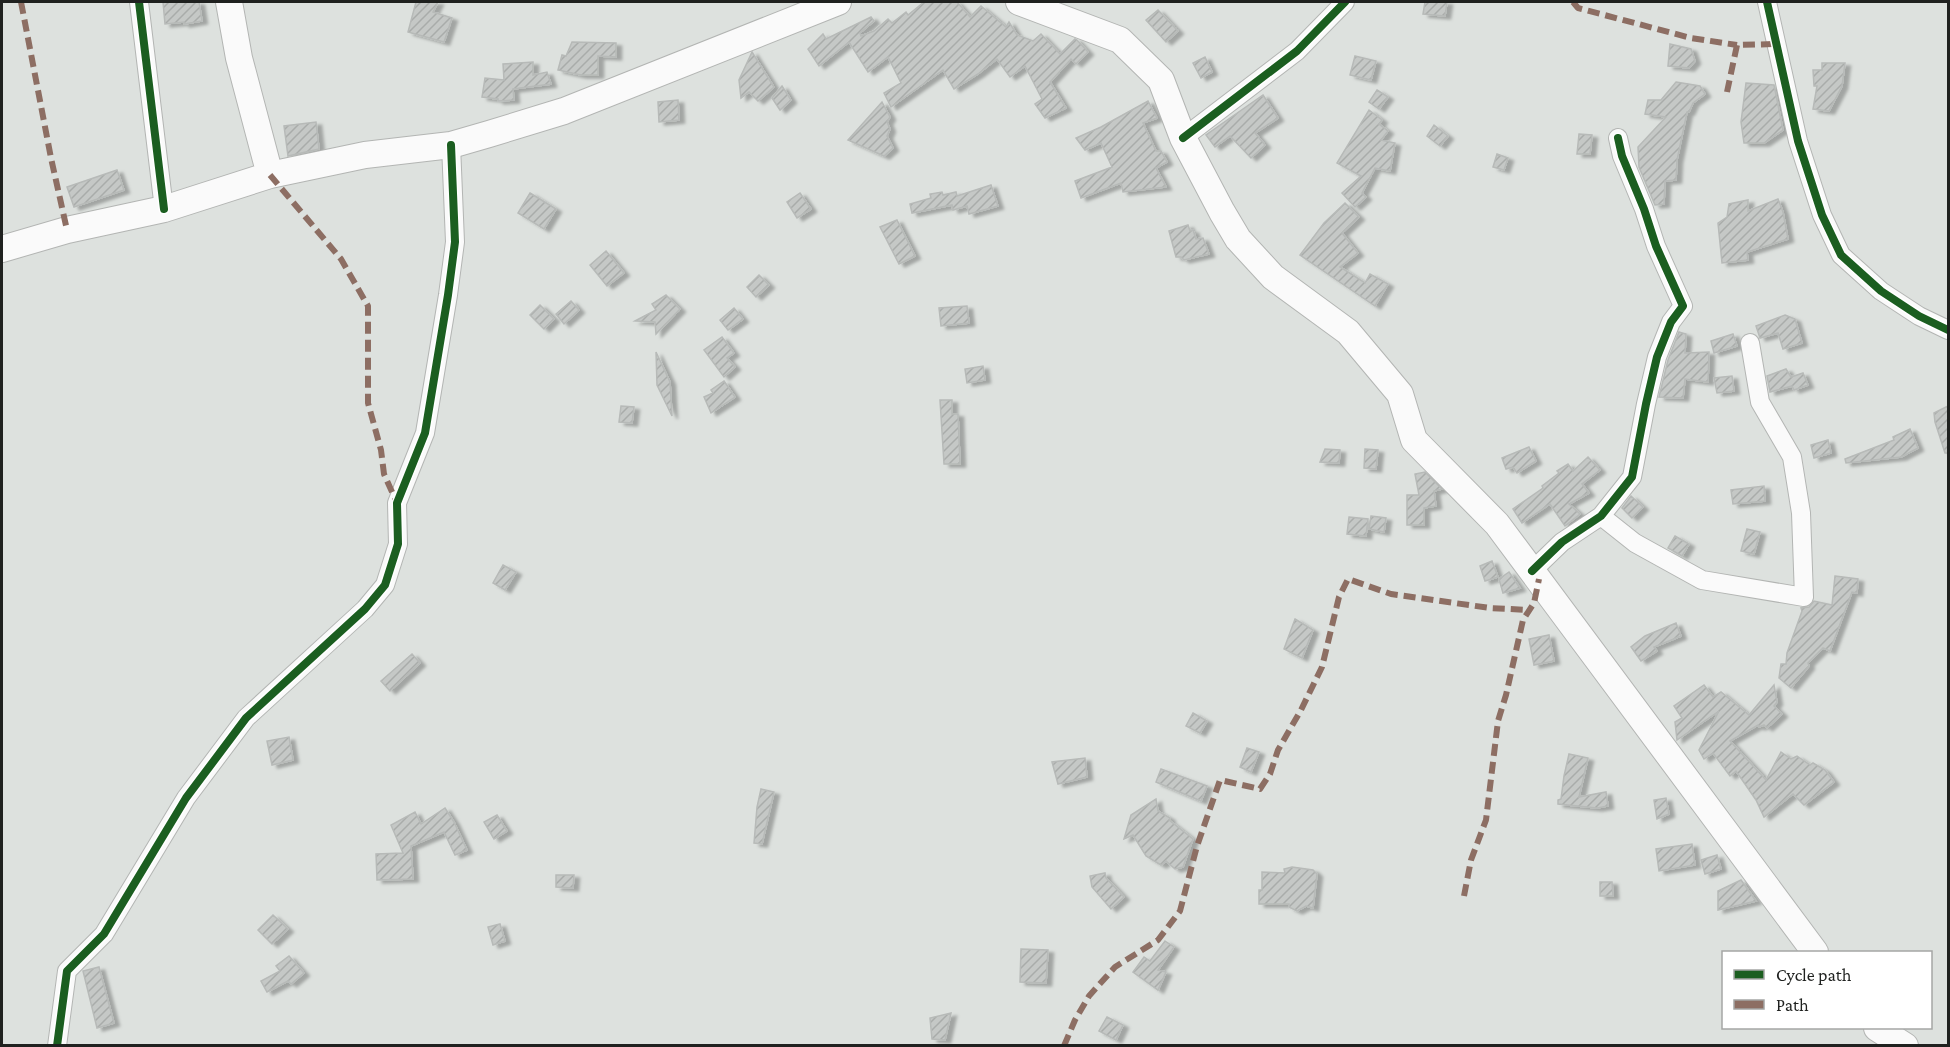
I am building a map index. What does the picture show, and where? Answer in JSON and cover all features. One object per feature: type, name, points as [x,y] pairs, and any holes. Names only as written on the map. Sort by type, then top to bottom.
[{"type":"main road","points":[[229,2],[239,58],[270,175]]},
{"type":"main road","points":[[2,249],[67,230],[164,209],[270,175],[365,155],[451,145],[564,111],[838,2]]},
{"type":"main road","points":[[1019,2],[1120,40],[1161,80],[1183,138],[1238,239],[1273,277],[1348,332],[1400,394],[1414,440],[1497,524],[1814,951]]},
{"type":"main road","points":[[1880,1029],[1905,1046]]},
{"type":"street","points":[[139,2],[164,209]]},
{"type":"street","points":[[1183,138],[1297,51],[1345,2]]},
{"type":"street","points":[[1767,2],[1798,141],[1821,215],[1841,255],[1881,291],[1919,316],[1948,330]]},
{"type":"street","points":[[1532,571],[1562,542],[1601,516],[1632,477],[1658,357],[1671,322],[1683,306],[1656,246],[1644,209],[1622,156],[1618,138]]},
{"type":"street","points":[[57,1046],[67,971],[104,934],[186,798],[246,718],[365,609],[385,585],[398,544],[397,503],[425,433],[455,242],[451,145]]},
{"type":"street","points":[[1601,516],[1635,543],[1702,580],[1804,597],[1801,513],[1792,457],[1760,402],[1750,344]]},
{"type":"building","points":[[163,2],[199,2],[202,21],[165,24]]},
{"type":"building","points":[[416,2],[438,2],[433,12],[452,18],[444,42],[408,32]]},
{"type":"building","points":[[924,2],[957,2],[970,17],[981,6],[1006,27],[1009,22],[1017,35],[1033,41],[1041,34],[1060,54],[1075,39],[1077,40],[1088,52],[1076,64],[1071,59],[1050,82],[1066,108],[1045,118],[1035,104],[1042,99],[1025,66],[1010,77],[997,59],[954,89],[943,70],[891,107],[884,93],[901,83],[888,57],[868,72],[849,42],[819,66],[808,49],[823,34],[826,39],[871,17],[874,21],[860,33],[861,36],[874,31],[888,19],[892,23],[906,12],[908,15]]},
{"type":"building","points":[[1425,2],[1447,2],[1445,16],[1423,14]]},
{"type":"building","points":[[1158,10],[1178,31],[1166,42],[1146,20]]},
{"type":"building","points":[[572,42],[616,43],[616,57],[598,56],[598,75],[581,75],[558,70],[562,55],[566,56]]},
{"type":"building","points":[[1670,44],[1691,49],[1695,61],[1689,68],[1668,66]]},
{"type":"building","points":[[752,52],[774,87],[758,101],[749,92],[741,98],[739,80]]},
{"type":"building","points":[[1355,56],[1376,61],[1371,80],[1350,75]]},
{"type":"building","points":[[1205,57],[1212,72],[1201,78],[1193,63]]},
{"type":"building","points":[[533,62],[533,75],[547,72],[551,84],[513,89],[514,100],[498,101],[498,99],[482,97],[485,78],[504,80],[503,64]]},
{"type":"building","points":[[1822,63],[1845,63],[1842,86],[1829,111],[1813,109],[1817,86],[1814,86],[1813,70],[1822,70]]},
{"type":"building","points":[[1676,82],[1700,86],[1705,94],[1693,103],[1687,112],[1677,160],[1676,180],[1665,181],[1664,204],[1655,205],[1639,167],[1638,147],[1666,117],[1645,114],[1648,100],[1661,100]]},
{"type":"building","points":[[1746,83],[1774,85],[1783,130],[1764,143],[1744,143],[1741,122]]},
{"type":"building","points":[[782,86],[791,100],[780,110],[772,98]]},
{"type":"building","points":[[1377,90],[1388,97],[1379,109],[1369,102]]},
{"type":"building","points":[[1263,95],[1278,118],[1255,133],[1265,145],[1251,158],[1230,136],[1215,147],[1206,135]]},
{"type":"building","points":[[678,100],[679,120],[659,122],[658,102]]},
{"type":"building","points":[[1148,101],[1157,118],[1143,123],[1156,151],[1161,151],[1167,162],[1156,168],[1166,187],[1123,192],[1121,183],[1081,198],[1075,181],[1112,167],[1101,143],[1085,150],[1076,138]]},
{"type":"building","points":[[882,102],[890,117],[887,122],[890,129],[887,136],[893,148],[884,156],[848,140]]},
{"type":"building","points":[[1369,110],[1382,120],[1379,124],[1388,131],[1381,140],[1395,143],[1390,171],[1375,168],[1362,193],[1366,197],[1355,207],[1342,193],[1361,176],[1337,163]]},
{"type":"building","points":[[316,122],[319,149],[288,156],[284,126]]},
{"type":"building","points":[[1434,125],[1448,136],[1440,146],[1427,136]]},
{"type":"building","points":[[1579,134],[1592,135],[1590,154],[1577,154]]},
{"type":"building","points":[[1497,154],[1508,158],[1504,170],[1493,167]]},
{"type":"building","points":[[117,170],[124,190],[74,207],[67,187]]},
{"type":"building","points":[[991,185],[998,206],[969,214],[967,206],[953,210],[952,205],[912,213],[910,204],[931,198],[930,194],[942,192],[943,195],[956,192],[957,196]]},
{"type":"building","points":[[530,193],[556,209],[544,229],[518,213]]},
{"type":"building","points":[[800,193],[811,209],[797,218],[787,202]]},
{"type":"building","points":[[1778,199],[1788,239],[1747,252],[1748,260],[1722,263],[1718,223],[1727,217],[1729,204],[1748,200],[1748,211]]},
{"type":"building","points":[[1345,203],[1359,217],[1342,233],[1358,253],[1340,267],[1365,283],[1370,274],[1388,284],[1375,306],[1300,255],[1324,223]]},
{"type":"building","points":[[897,220],[915,256],[899,264],[880,227]]},
{"type":"building","points":[[1188,225],[1190,231],[1193,230],[1196,239],[1203,238],[1209,254],[1184,260],[1176,257],[1169,231]]},
{"type":"building","points":[[606,251],[624,273],[607,286],[590,265]]},
{"type":"building","points":[[759,275],[769,285],[756,297],[747,287]]},
{"type":"building","points":[[666,295],[680,309],[656,334],[655,322],[635,321],[656,310],[652,304]]},
{"type":"building","points":[[571,301],[579,310],[564,324],[556,314]]},
{"type":"building","points":[[540,305],[554,319],[544,329],[530,315]]},
{"type":"building","points":[[967,306],[969,323],[941,326],[939,308]]},
{"type":"building","points":[[734,308],[743,319],[728,330],[720,320]]},
{"type":"building","points":[[1785,315],[1795,319],[1802,343],[1783,349],[1778,333],[1760,338],[1756,326]]},
{"type":"building","points":[[1679,332],[1686,334],[1685,353],[1709,352],[1708,382],[1685,379],[1683,398],[1659,397],[1668,360]]},
{"type":"building","points":[[1733,334],[1737,346],[1714,353],[1711,341]]},
{"type":"building","points":[[722,337],[734,353],[727,358],[735,367],[724,377],[704,350]]},
{"type":"building","points":[[656,352],[670,382],[672,416],[657,385]]},
{"type":"building","points":[[983,366],[985,380],[967,383],[965,369]]},
{"type":"building","points":[[1786,369],[1791,377],[1803,373],[1808,385],[1794,390],[1792,386],[1770,392],[1767,376]]},
{"type":"building","points":[[1732,376],[1734,391],[1717,393],[1714,378]]},
{"type":"building","points":[[724,381],[735,397],[711,413],[704,397],[713,393],[711,390]]},
{"type":"building","points":[[940,400],[952,400],[952,414],[958,414],[960,464],[944,464]]},
{"type":"building","points":[[621,406],[634,407],[632,423],[619,422]]},
{"type":"building","points":[[1948,406],[1948,455],[1945,453],[1934,413]]},
{"type":"building","points":[[1910,429],[1918,448],[1901,457],[1846,463],[1845,459],[1894,440],[1893,437]]},
{"type":"building","points":[[1828,440],[1831,453],[1814,458],[1811,445]]},
{"type":"building","points":[[1529,447],[1536,461],[1517,473],[1513,467],[1506,469],[1502,458]]},
{"type":"building","points":[[1325,449],[1340,450],[1339,463],[1320,462]]},
{"type":"building","points":[[1365,449],[1378,450],[1376,469],[1364,468]]},
{"type":"building","points":[[1588,457],[1600,470],[1582,484],[1589,493],[1569,504],[1580,514],[1565,526],[1550,504],[1522,523],[1513,509],[1543,488],[1542,486],[1559,473],[1557,471],[1568,464],[1573,471]]},
{"type":"building","points":[[1425,472],[1442,489],[1434,491],[1436,506],[1424,508],[1424,525],[1407,525],[1407,495],[1419,495],[1415,474]]},
{"type":"building","points":[[1764,486],[1765,501],[1733,504],[1731,490]]},
{"type":"building","points":[[1631,496],[1643,507],[1632,518],[1622,508]]},
{"type":"building","points":[[1371,516],[1386,518],[1384,532],[1369,529]]},
{"type":"building","points":[[1349,517],[1368,519],[1366,536],[1347,534]]},
{"type":"building","points":[[1747,529],[1760,532],[1754,554],[1741,551]]},
{"type":"building","points":[[1675,536],[1689,544],[1682,556],[1668,548]]},
{"type":"building","points":[[1492,561],[1498,577],[1485,581],[1480,566]]},
{"type":"building","points":[[503,565],[516,572],[505,590],[493,583]]},
{"type":"building","points":[[1509,572],[1520,588],[1503,593],[1499,579]]},
{"type":"building","points":[[1835,576],[1858,579],[1857,593],[1852,592],[1830,651],[1823,648],[1808,663],[1809,666],[1791,688],[1779,678],[1781,664],[1786,664],[1787,653],[1802,611],[1801,608],[1809,607],[1814,601],[1832,605]]},
{"type":"building","points":[[1295,619],[1313,630],[1302,658],[1284,649]]},
{"type":"building","points":[[1676,623],[1681,636],[1654,647],[1657,651],[1641,661],[1631,647],[1645,636]]},
{"type":"building","points":[[1549,635],[1554,661],[1534,665],[1529,639]]},
{"type":"building","points":[[412,654],[420,663],[390,691],[381,681]]},
{"type":"building","points":[[1704,685],[1713,697],[1721,692],[1749,715],[1774,685],[1777,702],[1774,706],[1782,714],[1767,728],[1764,725],[1759,727],[1758,725],[1730,741],[1766,780],[1781,752],[1791,759],[1797,756],[1810,765],[1813,763],[1825,770],[1834,782],[1804,805],[1793,794],[1764,817],[1756,800],[1736,771],[1730,776],[1713,753],[1704,759],[1699,750],[1719,711],[1677,740],[1675,722],[1682,718],[1674,706]]},
{"type":"building","points":[[1193,713],[1207,721],[1200,733],[1186,726]]},
{"type":"building","points":[[289,737],[293,760],[272,765],[267,741]]},
{"type":"building","points":[[1247,748],[1259,752],[1251,772],[1240,767]]},
{"type":"building","points":[[1569,754],[1588,758],[1579,797],[1606,792],[1608,806],[1597,808],[1558,804],[1558,800],[1561,799]]},
{"type":"building","points":[[1085,758],[1087,777],[1058,784],[1052,762]]},
{"type":"building","points":[[1161,769],[1207,786],[1201,801],[1156,782]]},
{"type":"building","points":[[761,789],[774,792],[762,844],[754,843]]},
{"type":"building","points":[[1666,798],[1669,814],[1657,819],[1654,800]]},
{"type":"building","points":[[1156,799],[1158,811],[1170,818],[1169,820],[1193,839],[1183,867],[1175,869],[1166,861],[1161,865],[1146,856],[1133,835],[1124,839],[1131,815]]},
{"type":"building","points":[[445,808],[467,850],[455,855],[444,832],[411,846],[413,879],[377,880],[376,854],[403,853],[391,825],[415,812],[421,824]]},
{"type":"building","points":[[497,815],[507,831],[494,839],[484,822]]},
{"type":"building","points":[[1692,844],[1695,865],[1659,871],[1656,849]]},
{"type":"building","points":[[1717,855],[1721,869],[1705,874],[1701,860]]},
{"type":"building","points":[[1292,867],[1313,870],[1317,874],[1313,908],[1306,906],[1297,911],[1289,907],[1289,904],[1259,904],[1262,872],[1285,873],[1284,869]]},
{"type":"building","points":[[1105,873],[1106,878],[1124,897],[1111,909],[1092,887],[1090,876]]},
{"type":"building","points":[[556,875],[574,875],[573,888],[556,887]]},
{"type":"building","points":[[1741,880],[1756,901],[1718,910],[1718,891]]},
{"type":"building","points":[[1600,882],[1612,882],[1613,896],[1600,896]]},
{"type":"building","points":[[273,915],[288,929],[272,944],[258,930]]},
{"type":"building","points":[[500,924],[505,941],[493,945],[488,927]]},
{"type":"building","points":[[1165,941],[1174,947],[1158,970],[1166,972],[1158,990],[1133,972],[1144,957],[1150,961]]},
{"type":"building","points":[[1021,949],[1048,950],[1046,983],[1020,982]]},
{"type":"building","points":[[289,956],[304,973],[291,984],[288,981],[267,992],[261,981],[280,971],[276,966]]},
{"type":"building","points":[[99,967],[114,1023],[97,1028],[83,971]]},
{"type":"building","points":[[951,1013],[945,1040],[932,1039],[930,1018]]},
{"type":"building","points":[[1107,1017],[1123,1025],[1116,1040],[1099,1031]]},
{"type":"marked path","points":[[21,2],[67,230]]},
{"type":"marked path","points":[[1573,2],[1578,8],[1691,38],[1737,45]]},
{"type":"marked path","points":[[1727,92],[1737,45],[1777,44]]},
{"type":"marked path","points":[[270,175],[341,259],[368,306],[368,403],[381,450],[384,474],[397,503]]},
{"type":"marked path","points":[[1064,1046],[1089,996],[1115,967],[1158,940],[1180,911],[1197,846],[1220,780],[1260,789],[1270,774],[1278,750],[1322,667],[1339,597],[1348,579],[1391,594],[1490,608],[1529,610]]},
{"type":"marked path","points":[[1464,896],[1471,860],[1486,820],[1498,721],[1523,620],[1534,603],[1539,579]]},
{"type":"cycle path","points":[[139,2],[164,209]]},
{"type":"cycle path","points":[[1183,138],[1297,51],[1345,2]]},
{"type":"cycle path","points":[[1767,2],[1798,141],[1822,215],[1841,255],[1881,291],[1919,316],[1948,330]]},
{"type":"cycle path","points":[[1532,571],[1562,542],[1601,516],[1632,477],[1657,357],[1671,322],[1683,306],[1656,246],[1644,209],[1622,156],[1618,138]]},
{"type":"cycle path","points":[[57,1046],[67,971],[104,934],[186,798],[246,718],[365,609],[385,585],[398,544],[397,503],[425,433],[448,295],[455,242],[451,145]]}]
